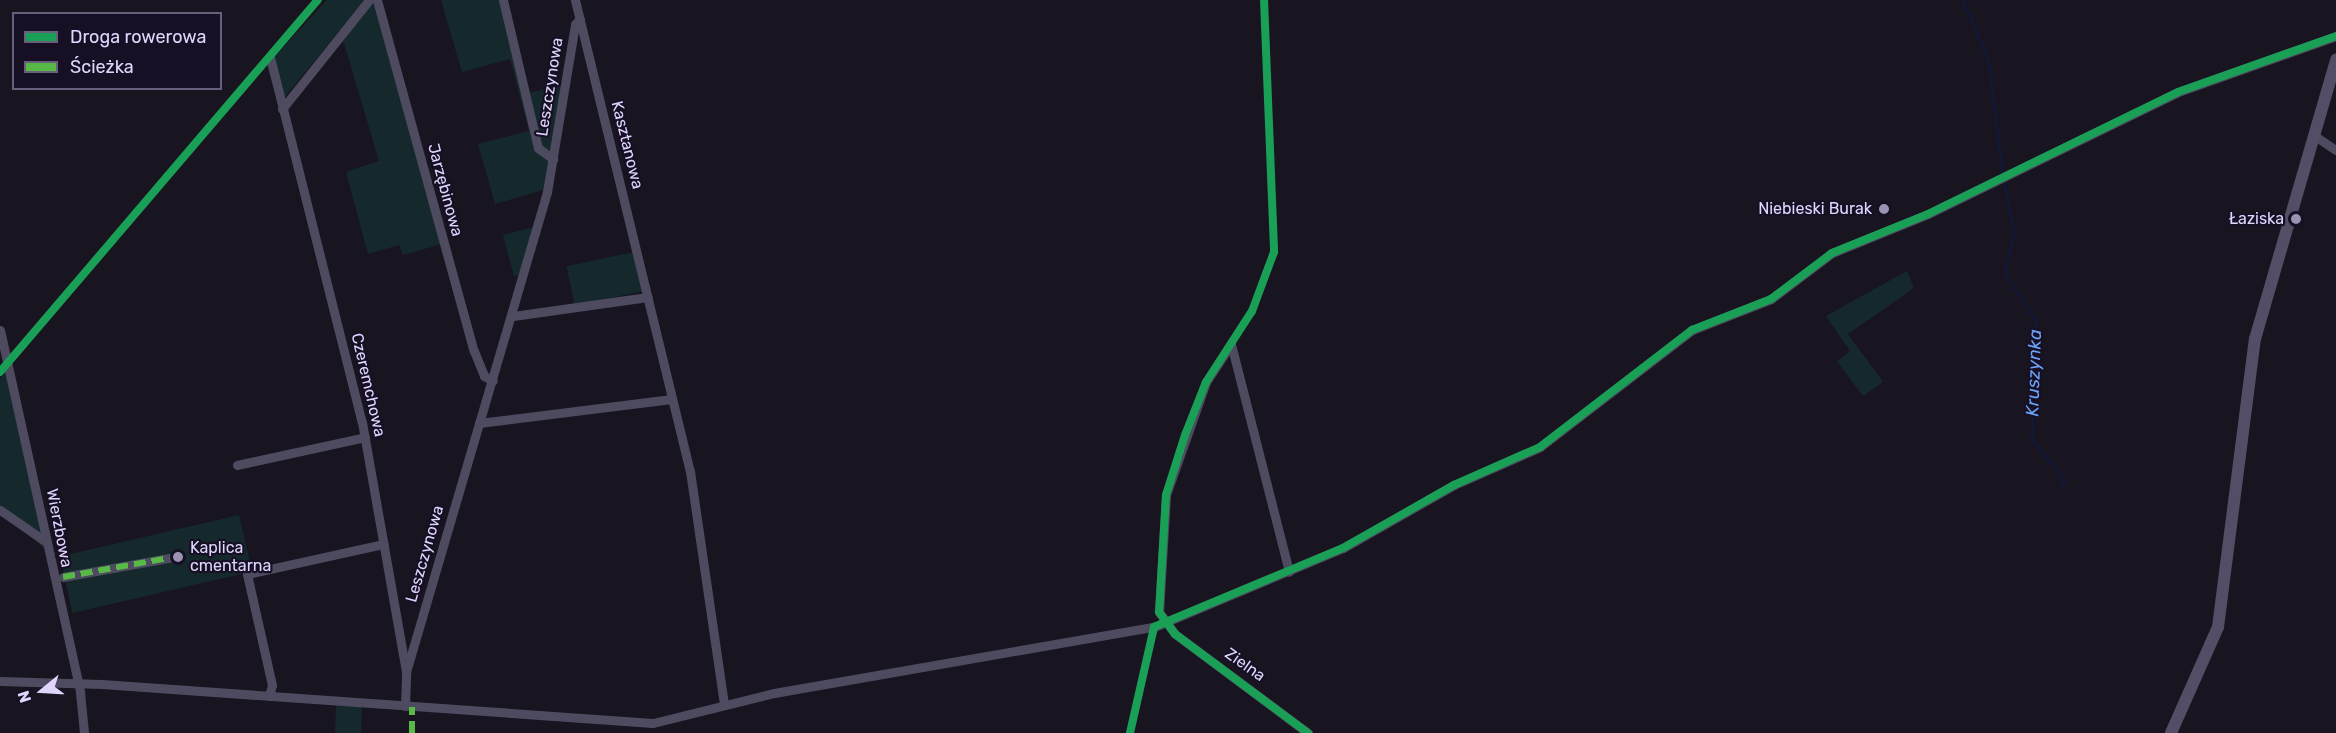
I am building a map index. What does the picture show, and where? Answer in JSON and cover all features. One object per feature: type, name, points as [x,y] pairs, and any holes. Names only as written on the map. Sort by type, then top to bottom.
[{"type":"main road","points":[[2171,733],[2218,627],[2253,347],[2336,60]]},
{"type":"street","points":[[282,109],[369,0]]},
{"type":"street","name":"Jarzębinowa","points":[[377,0],[474,351],[484,376],[494,381]]},
{"type":"street","points":[[502,0],[538,148],[553,159]]},
{"type":"street","name":"Kasztanowa","points":[[575,0],[690,471],[724,705]]},
{"type":"street","name":"Leszczynowa","points":[[405,706],[406,672],[513,316],[553,159],[575,24],[580,19]]},
{"type":"street","points":[[0,681],[78,682],[653,723],[724,705],[1130,634],[1163,623],[1343,548],[1454,485],[1540,447],[1692,330],[1771,299],[1832,253],[1928,214],[2178,92],[2336,36]]},
{"type":"street","name":"Czeremchowa","points":[[270,57],[365,437],[406,672]]},
{"type":"street","points":[[2315,136],[2336,150]]},
{"type":"street","points":[[513,316],[648,297]]},
{"type":"street","name":"Wierzbowa","points":[[0,330],[78,682],[84,733]]},
{"type":"street","points":[[1163,623],[1159,612],[1166,495],[1206,382],[1230,344],[1289,572]]},
{"type":"street","points":[[479,423],[672,399]]},
{"type":"street","points":[[237,465],[365,437]]},
{"type":"street","points":[[0,510],[45,541]]},
{"type":"street","points":[[269,696],[272,685],[247,574],[384,543]]},
{"type":"street","points":[[63,577],[169,558]]},
{"type":"street","name":"Zielna","points":[[1163,623],[1308,733]]},
{"type":"green space","points":[[327,0],[377,0],[442,244],[403,255],[399,245],[368,254],[346,172],[379,161],[340,30],[278,105],[267,65]]},
{"type":"green space","points":[[441,0],[504,0],[528,93],[569,84],[550,188],[495,204],[478,144],[529,131],[510,59],[462,72]]},
{"type":"green space","points":[[538,226],[525,274],[514,276],[503,235]]},
{"type":"green space","points":[[634,252],[642,291],[575,305],[567,266]]},
{"type":"green space","points":[[1907,271],[1914,288],[1848,334],[1883,382],[1863,396],[1837,361],[1850,351],[1826,316]]},
{"type":"green space","points":[[6,371],[47,551],[0,509],[0,379]]},
{"type":"green space","points":[[239,515],[252,572],[73,613],[60,556]]},
{"type":"green space","points":[[336,705],[362,706],[361,733],[335,733]]},
{"type":"waterway","name":"Kruszynka","points":[[1963,0],[1989,62],[2003,174]]},
{"type":"waterway","name":"Kruszynka","points":[[2005,184],[2014,233],[2005,274],[2037,322],[2032,440],[2065,480],[2062,489]]},
{"type":"marked path","points":[[63,577],[169,558]]},
{"type":"marked path","points":[[412,707],[412,733]]},
{"type":"cycle path","points":[[0,372],[318,0]]},
{"type":"cycle path","points":[[1264,0],[1274,252],[1252,311],[1206,382],[1185,435],[1166,495],[1159,612],[1175,634],[1308,733]]},
{"type":"cycle path","points":[[1130,733],[1154,627],[1343,548],[1454,485],[1540,447],[1692,330],[1771,299],[1832,253],[1928,214],[2178,92],[2336,36]]},
{"type":"place","name":"Niebieski Burak","points":[[1884,209]]},
{"type":"place","name":"Łaziska","points":[[2296,219]]},
{"type":"place","name":"Kaplica cmentarna","points":[[178,557]]}]
